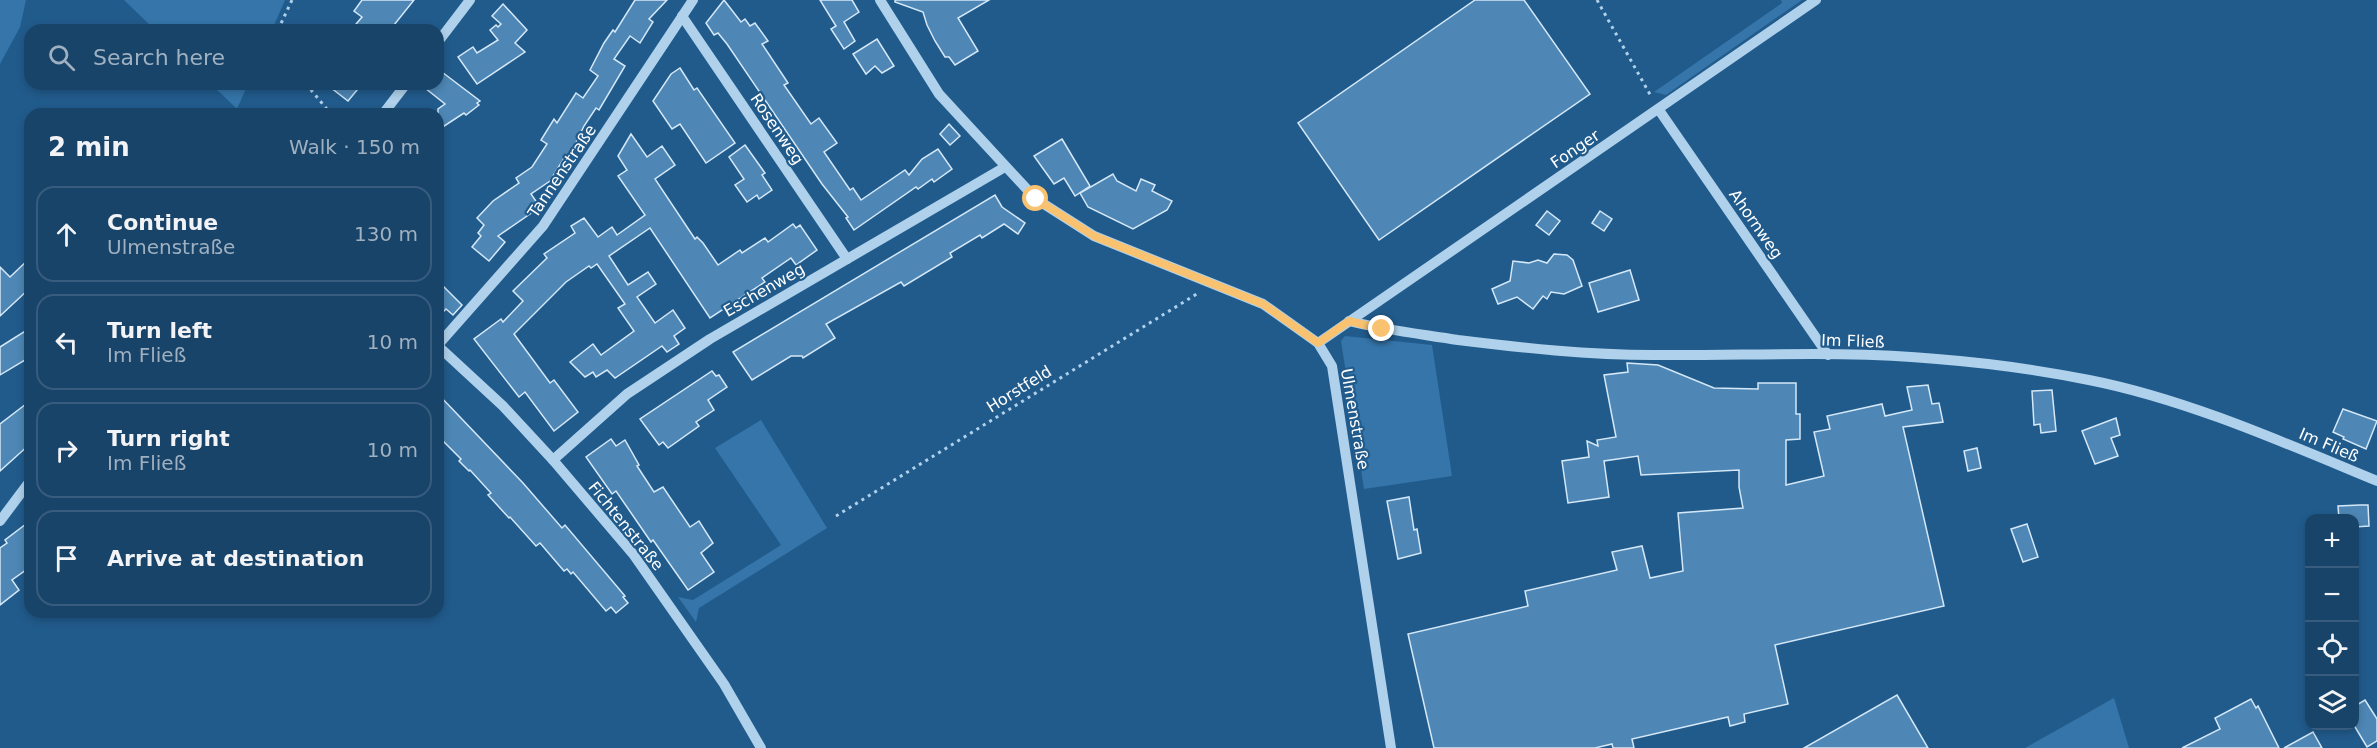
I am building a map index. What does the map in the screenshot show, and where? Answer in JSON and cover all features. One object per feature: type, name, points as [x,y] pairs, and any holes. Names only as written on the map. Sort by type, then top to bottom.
[{"type":"street","points":[[444,34],[470,0]]},
{"type":"street","name":"Tannenstraße","points":[[444,339],[543,226],[693,0]]},
{"type":"street","name":"Ulmenstraße","points":[[880,0],[939,94],[1036,199],[1094,236],[1263,304],[1318,343],[1332,366],[1391,748]]},
{"type":"street","name":"Fonger","points":[[1349,321],[1816,0]]},
{"type":"street","name":"Rosenweg","points":[[682,16],[847,259]]},
{"type":"street","points":[[388,108],[401,90]]},
{"type":"street","name":"Ahornweg","points":[[1659,110],[1828,355]]},
{"type":"street","name":"Eschenweg","points":[[553,460],[627,394],[710,339],[1005,167]]},
{"type":"street","points":[[1318,343],[1349,321]]},
{"type":"street","name":"Im Fließ","points":[[1349,321],[1382,329],[1536,350],[1650,355],[1828,355],[1936,358],[2090,380],[2173,403],[2280,441],[2377,481]]},
{"type":"street","name":"Fichtenstraße","points":[[444,352],[503,406],[553,460],[633,554],[724,684],[761,748]]},
{"type":"street","points":[[0,521],[24,489]]},
{"type":"path","points":[[281,24],[292,0]]},
{"type":"path","points":[[1597,0],[1659,110]]},
{"type":"path","points":[[311,90],[326,108]]},
{"type":"path","name":"Horstfeld","points":[[836,516],[1214,283]]},
{"type":"shaded area","points":[[0,0],[26,0],[20,27],[0,64]]},
{"type":"shaded area","points":[[124,0],[285,0],[275,24],[149,24]]},
{"type":"shaded area","points":[[1781,0],[1802,0],[1666,95],[1654,92],[1782,3]]},
{"type":"shaded area","points":[[217,90],[245,90],[236,108]]},
{"type":"shaded area","points":[[1345,336],[1432,345],[1452,476],[1364,489],[1341,341]]},
{"type":"shaded area","points":[[761,420],[827,528],[699,608],[696,622],[678,597],[693,600],[781,545],[715,448]]},
{"type":"shaded area","points":[[2114,698],[2129,748],[2025,748]]},
{"type":"building","points":[[362,0],[414,0],[395,24],[356,24],[362,17],[354,11]]},
{"type":"building","points":[[635,0],[667,0],[649,19],[653,22],[640,43],[630,36],[614,59],[625,66],[599,110],[596,108],[584,126],[569,157],[566,155],[550,181],[531,194],[540,207],[498,236],[505,242],[489,261],[472,247],[481,236],[478,233],[484,225],[477,218],[493,201],[519,183],[516,178],[532,167],[547,144],[541,140],[554,119],[557,123],[576,93],[583,98],[598,76],[590,70],[604,43],[613,30],[615,32]]},
{"type":"building","points":[[724,0],[741,22],[745,19],[750,26],[755,23],[768,41],[762,44],[788,83],[784,85],[811,124],[819,118],[837,143],[824,152],[850,190],[853,188],[861,200],[905,170],[909,175],[922,159],[938,149],[952,169],[934,182],[932,179],[918,189],[916,187],[854,230],[846,218],[848,217],[822,184],[727,44],[718,33],[714,35],[706,23]]},
{"type":"building","points":[[820,0],[852,0],[859,12],[844,22],[855,41],[844,49],[831,29],[836,26]]},
{"type":"building","points":[[895,0],[989,0],[958,18],[978,51],[955,65],[949,57],[945,57],[935,41],[923,12],[895,2]]},
{"type":"building","points":[[1475,0],[1524,0],[1590,94],[1379,240],[1298,123]]},
{"type":"building","points":[[503,4],[527,30],[515,43],[525,52],[477,84],[458,57],[473,47],[477,53],[498,40],[490,30],[501,24],[492,16]]},
{"type":"building","points":[[877,39],[894,66],[882,73],[875,66],[866,74],[853,54]]},
{"type":"building","points":[[680,68],[694,90],[697,88],[735,143],[706,163],[680,124],[672,129],[653,101],[671,74]]},
{"type":"building","points":[[444,74],[480,101],[477,103],[479,105],[466,115],[464,113],[444,126],[444,108],[439,108],[445,104],[428,90],[444,90]]},
{"type":"building","points":[[334,90],[357,90],[348,101]]},
{"type":"building","points":[[949,124],[960,136],[950,145],[940,134]]},
{"type":"building","points":[[631,134],[647,157],[662,146],[675,165],[655,179],[695,239],[697,237],[703,243],[718,265],[740,250],[742,253],[765,238],[768,242],[793,224],[796,228],[800,225],[817,250],[796,265],[791,258],[762,278],[765,282],[710,318],[650,228],[609,256],[628,285],[648,272],[656,284],[637,297],[655,323],[673,310],[685,328],[674,336],[679,344],[667,352],[662,346],[615,378],[607,370],[596,377],[593,372],[585,377],[570,362],[593,344],[601,355],[634,331],[618,308],[625,304],[597,264],[591,268],[589,266],[566,282],[514,334],[550,383],[554,380],[578,412],[554,431],[525,392],[519,397],[474,339],[501,319],[503,322],[523,301],[513,291],[547,258],[544,254],[575,233],[571,226],[584,218],[598,237],[612,227],[617,235],[645,215],[618,176],[627,170],[618,156]]},
{"type":"building","points":[[1062,139],[1090,186],[1075,196],[1064,178],[1054,184],[1034,156]]},
{"type":"building","points":[[745,145],[765,173],[762,175],[772,190],[759,199],[757,195],[747,202],[735,185],[744,179],[729,157]]},
{"type":"building","points":[[1113,174],[1117,181],[1136,191],[1141,179],[1155,185],[1152,191],[1172,201],[1167,210],[1133,229],[1088,207],[1080,193]]},
{"type":"building","points":[[995,195],[1002,207],[1025,223],[1018,234],[1004,224],[982,238],[980,235],[950,253],[952,257],[904,286],[901,282],[826,324],[835,338],[803,358],[802,356],[791,356],[752,380],[733,352]]},
{"type":"building","points":[[1547,211],[1560,221],[1549,235],[1536,225]]},
{"type":"building","points":[[1600,211],[1612,219],[1604,231],[1592,223]]},
{"type":"building","points":[[1554,254],[1567,255],[1573,260],[1582,286],[1564,294],[1551,292],[1547,299],[1543,296],[1533,309],[1517,297],[1498,304],[1492,289],[1510,281],[1513,261],[1529,263],[1538,260],[1547,263]]},
{"type":"building","points":[[24,264],[24,294],[0,316],[0,267],[10,277]]},
{"type":"building","points":[[1630,270],[1639,300],[1598,312],[1589,283]]},
{"type":"building","points":[[444,287],[462,305],[453,315],[446,309],[444,311]]},
{"type":"building","points":[[24,332],[24,361],[0,375],[0,347]]},
{"type":"building","points":[[1627,363],[1658,365],[1714,388],[1758,389],[1758,383],[1796,383],[1796,414],[1800,414],[1800,439],[1786,440],[1786,485],[1824,476],[1814,432],[1830,429],[1827,416],[1882,404],[1885,416],[1912,410],[1907,387],[1928,385],[1932,404],[1939,403],[1943,422],[1903,427],[1944,606],[1775,645],[1788,704],[1744,714],[1745,722],[1730,726],[1728,717],[1632,739],[1634,748],[1613,748],[1612,744],[1595,748],[1434,748],[1408,634],[1528,606],[1525,591],[1617,570],[1612,552],[1642,546],[1650,578],[1683,571],[1678,513],[1743,508],[1739,470],[1641,475],[1638,456],[1604,461],[1609,497],[1568,503],[1562,461],[1589,457],[1587,441],[1598,446],[1597,440],[1616,437],[1604,375],[1628,372]]},
{"type":"building","points":[[712,371],[716,376],[719,375],[727,387],[708,400],[714,410],[696,422],[699,426],[668,448],[663,442],[659,445],[640,419]]},
{"type":"building","points":[[2052,390],[2056,431],[2041,433],[2040,424],[2034,425],[2032,391]]},
{"type":"building","points":[[444,400],[523,483],[562,528],[565,525],[625,596],[623,597],[628,603],[616,613],[611,607],[606,611],[573,572],[571,574],[567,569],[564,571],[540,543],[536,546],[509,518],[488,495],[491,493],[459,461],[461,459],[444,442]]},
{"type":"building","points":[[24,406],[24,449],[0,471],[0,424]]},
{"type":"building","points":[[2343,409],[2377,421],[2366,449],[2333,432]]},
{"type":"building","points":[[2116,418],[2120,435],[2111,438],[2118,456],[2095,464],[2082,431]]},
{"type":"building","points":[[611,439],[616,446],[625,440],[639,465],[637,466],[654,492],[663,487],[690,527],[699,521],[713,543],[701,553],[714,572],[688,590],[616,491],[612,494],[586,457]]},
{"type":"building","points":[[1977,448],[1981,468],[1968,471],[1964,451]]},
{"type":"building","points":[[1409,497],[1414,530],[1417,529],[1421,553],[1398,559],[1387,501]]},
{"type":"building","points":[[2368,505],[2369,526],[2359,527],[2359,514],[2339,514],[2338,506]]},
{"type":"building","points":[[2027,524],[2038,557],[2023,562],[2011,529]]},
{"type":"building","points":[[24,526],[24,571],[12,580],[19,590],[0,605],[0,548],[7,543],[5,540]]},
{"type":"building","points":[[1897,695],[1928,748],[1804,748]]},
{"type":"building","points":[[2251,699],[2256,708],[2258,706],[2279,748],[2182,748],[2220,729],[2215,718]]},
{"type":"building","points":[[2365,700],[2377,719],[2377,741],[2367,747],[2357,730],[2359,730],[2359,704]]},
{"type":"building","points":[[2313,732],[2322,748],[2284,748]]},
{"type":"route","points":[[1036,199],[1094,236],[1263,304],[1318,343],[1349,321],[1382,329]]}]
